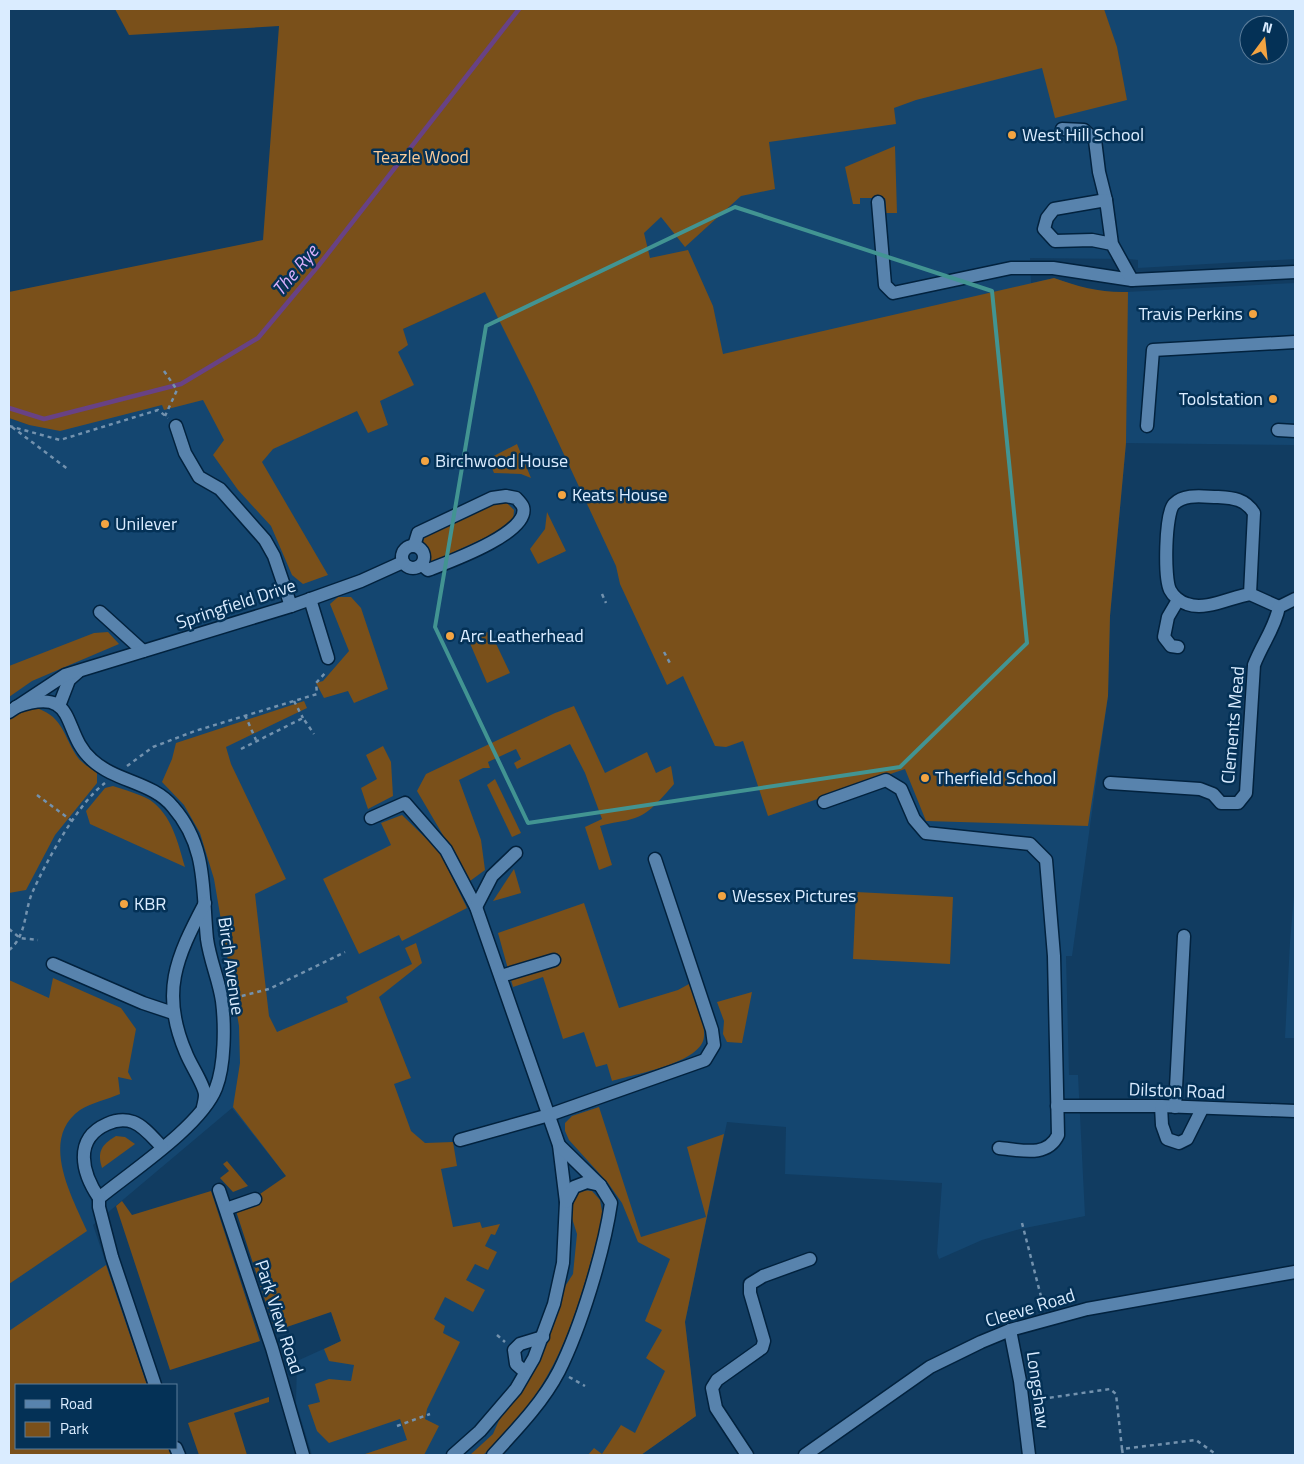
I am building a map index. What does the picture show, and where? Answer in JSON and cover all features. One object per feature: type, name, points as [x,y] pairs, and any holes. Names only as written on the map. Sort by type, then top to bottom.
[{"type":"street","points":[[1062,129],[1084,130],[1095,140],[1112,244],[1132,280]]},
{"type":"street","points":[[1106,200],[1054,209],[1046,218],[1044,229],[1055,241],[1092,240],[1112,244]]},
{"type":"street","points":[[878,202],[885,285],[893,293],[1011,268],[1053,268],[1132,280],[1295,272]]},
{"type":"street","points":[[1147,426],[1153,350],[1295,342]]},
{"type":"street","points":[[176,426],[185,453],[199,477],[220,489],[265,540],[274,556],[292,606]]},
{"type":"street","points":[[1278,430],[1295,431]]},
{"type":"street","points":[[414,546],[418,533],[492,498],[506,496],[516,498],[523,507],[523,515],[508,534],[428,570],[422,565]]},
{"type":"street","points":[[1250,594],[1254,513],[1250,506],[1235,498],[1189,497],[1174,504],[1169,512],[1167,582],[1170,591],[1178,600],[1188,605],[1201,606],[1250,594],[1279,607],[1295,599]]},
{"type":"street","points":[[414,546],[404,550],[403,562],[410,568],[422,565]]},
{"type":"street","points":[[414,546],[424,552],[422,565]]},
{"type":"street","name":"Springfield Drive","points":[[12,709],[65,675],[292,606],[361,581],[403,562]]},
{"type":"street","points":[[310,599],[328,658]]},
{"type":"street","points":[[1178,600],[1168,617],[1164,637],[1171,646],[1178,647]]},
{"type":"street","name":"Clements Mead","points":[[1110,783],[1200,789],[1213,794],[1221,803],[1238,803],[1246,793],[1254,665],[1260,650],[1276,624],[1279,607]]},
{"type":"street","points":[[100,612],[143,651]]},
{"type":"street","points":[[59,706],[66,686],[78,672]]},
{"type":"street","name":"Springfield Drive","points":[[12,709],[43,700],[59,706]]},
{"type":"street","name":"Birch Avenue","points":[[59,706],[67,716],[79,742],[91,760],[114,776],[152,790],[173,806],[192,834],[204,876],[211,965],[222,1001],[222,1060],[216,1088],[201,1114],[99,1198]]},
{"type":"street","points":[[824,802],[886,780],[901,789],[914,819],[926,833],[1030,844],[1046,860],[1054,956],[1058,1135],[1054,1144],[1045,1150],[999,1148]]},
{"type":"street","points":[[372,818],[405,803],[446,850],[476,907],[559,1145],[566,1202],[563,1263],[554,1304],[542,1337],[516,1389],[492,1417],[453,1455]]},
{"type":"street","points":[[476,907],[492,876],[516,853]]},
{"type":"street","points":[[460,1140],[549,1115],[705,1060],[714,1045],[712,1030],[655,859]]},
{"type":"street","points":[[201,1114],[206,1094],[185,1052],[173,1013],[171,994],[176,966],[188,936],[205,903]]},
{"type":"street","points":[[1175,1107],[1184,936]]},
{"type":"street","points":[[500,976],[554,960]]},
{"type":"street","points":[[53,964],[143,1003],[173,1013]]},
{"type":"street","name":"Dilston Road","points":[[1057,1106],[1161,1106],[1295,1111]]},
{"type":"street","points":[[1161,1106],[1162,1126],[1167,1138],[1179,1143],[1187,1139],[1202,1109]]},
{"type":"street","points":[[155,1384],[112,1257],[99,1207],[99,1198],[88,1182],[84,1158],[85,1145],[90,1136],[99,1127],[122,1120],[134,1123],[162,1147]]},
{"type":"street","points":[[493,1455],[525,1421],[559,1371],[577,1326],[607,1230],[611,1203],[600,1185],[559,1145]]},
{"type":"street","points":[[566,1202],[574,1187],[587,1182],[600,1185]]},
{"type":"street","name":"Park View Road","points":[[219,1190],[272,1348],[303,1455]]},
{"type":"street","points":[[226,1209],[255,1199]]},
{"type":"street","points":[[747,1455],[716,1408],[712,1388],[717,1380],[762,1348],[764,1341],[750,1293],[750,1284],[763,1276],[810,1259]]},
{"type":"street","name":"Cleeve Road","points":[[805,1455],[930,1367],[1010,1330],[1087,1309],[1295,1272]]},
{"type":"street","name":"Longshaw","points":[[1010,1330],[1023,1402],[1029,1455]]},
{"type":"street","points":[[526,1372],[516,1364],[514,1350],[520,1344],[542,1337]]},
{"type":"path","points":[[164,371],[177,390],[165,416]]},
{"type":"path","points":[[10,426],[60,440],[158,410],[176,426]]},
{"type":"path","points":[[10,426],[69,470]]},
{"type":"path","points":[[602,594],[606,604]]},
{"type":"path","points":[[664,652],[671,664]]},
{"type":"path","points":[[9,950],[20,938],[32,893],[72,820],[100,787],[153,747],[245,715],[317,694],[316,683]]},
{"type":"path","points":[[294,701],[302,718],[314,734]]},
{"type":"path","points":[[245,715],[256,740]]},
{"type":"path","points":[[241,749],[302,718]]},
{"type":"path","points":[[37,795],[72,820]]},
{"type":"path","points":[[9,929],[20,938],[38,940]]},
{"type":"path","points":[[222,1001],[268,989],[345,952]]},
{"type":"path","points":[[1022,1223],[1048,1319]]},
{"type":"path","points":[[1023,1402],[1104,1388],[1114,1391],[1123,1455]]},
{"type":"path","points":[[397,1426],[430,1414]]},
{"type":"path","points":[[1122,1449],[1196,1440],[1217,1455]]},
{"type":"highlighted area","points":[[735,207],[992,291],[1027,643],[900,767],[528,823],[435,627],[486,326]]},
{"type":"shaded area","points":[[895,9],[1295,9],[1295,259],[1138,268],[1138,260],[1129,259],[1030,258],[1031,283],[1054,278],[1086,289],[1107,293],[1295,283],[1295,445],[1126,443],[1110,616],[1108,696],[1072,956],[1066,956],[1069,1075],[1078,1075],[1085,1216],[1020,1229],[982,1240],[939,1259],[937,1253],[942,1183],[785,1174],[786,1127],[727,1122],[685,1322],[696,1416],[641,1455],[312,1455],[296,1403],[297,1361],[341,1341],[286,1176],[232,1108],[93,1225],[147,1384],[15,1384],[15,1449],[168,1449],[171,1455],[9,1455],[9,418],[29,425],[403,329],[485,291],[726,746],[742,741],[641,222]]},
{"type":"shaded area","points":[[1295,884],[1295,1038],[1285,1038],[1290,942]]},
{"type":"green space","name":"Teazle Wood","points":[[115,9],[1104,9],[1117,47],[1127,100],[1055,118],[1042,68],[916,100],[894,108],[896,124],[769,142],[775,189],[741,196],[685,247],[661,217],[644,233],[650,258],[688,250],[713,306],[723,354],[1054,278],[1091,289],[1109,292],[1128,292],[1126,443],[1110,616],[1108,696],[1088,826],[926,821],[905,769],[768,816],[743,741],[726,747],[715,746],[683,676],[667,685],[620,584],[616,566],[532,386],[485,292],[403,329],[408,345],[398,352],[414,385],[380,401],[388,425],[368,433],[357,411],[273,449],[262,462],[328,575],[303,584],[292,575],[271,526],[238,490],[213,455],[224,440],[203,400],[164,410],[162,405],[60,431],[29,425],[9,418],[9,292],[263,240],[279,26],[129,35]]},
{"type":"green space","points":[[895,146],[897,213],[886,213],[885,198],[860,198],[860,204],[853,204],[845,167]]},
{"type":"green space","points":[[517,444],[531,478],[521,474],[494,473],[488,459]]},
{"type":"green space","points":[[496,502],[507,503],[514,510],[513,522],[508,527],[430,563],[429,549],[419,540]]},
{"type":"green space","points":[[547,512],[566,551],[538,564],[530,549],[545,529]]},
{"type":"green space","points":[[338,597],[351,597],[361,608],[388,689],[354,703],[348,691],[324,698],[316,683],[323,681],[349,651],[330,604]]},
{"type":"green space","points":[[490,631],[510,673],[487,683],[469,641]]},
{"type":"green space","points":[[108,632],[119,644],[32,681],[9,697],[9,666],[94,633]]},
{"type":"green space","points":[[304,701],[307,708],[226,747],[231,764],[286,879],[255,894],[269,1016],[277,1032],[348,1002],[346,997],[412,964],[405,948],[416,943],[422,963],[379,997],[411,1078],[394,1084],[411,1131],[425,1143],[453,1142],[457,1166],[441,1169],[453,1227],[480,1222],[482,1228],[500,1224],[495,1235],[491,1234],[485,1246],[497,1252],[488,1270],[475,1264],[466,1280],[485,1290],[473,1312],[445,1297],[434,1319],[445,1326],[443,1333],[460,1342],[427,1409],[425,1419],[439,1426],[424,1455],[362,1455],[407,1440],[400,1419],[329,1443],[317,1431],[308,1405],[320,1402],[315,1384],[329,1379],[351,1381],[354,1365],[329,1361],[324,1349],[341,1341],[331,1312],[275,1331],[236,1211],[260,1203],[257,1196],[286,1176],[233,1107],[240,1063],[239,1026],[214,879],[200,833],[184,805],[162,782],[172,759],[176,743]]},
{"type":"green space","points":[[574,706],[605,773],[647,752],[656,773],[671,766],[674,784],[656,804],[641,816],[600,826],[612,865],[599,870],[585,827],[602,819],[585,773],[570,744],[517,769],[514,763],[521,759],[516,749],[488,762],[490,768],[483,768],[459,780],[481,840],[485,870],[470,881],[417,791],[426,774],[555,713]]},
{"type":"green space","points":[[33,707],[43,710],[56,720],[78,758],[97,773],[97,783],[55,835],[26,890],[9,893],[9,719],[22,710]]},
{"type":"green space","points":[[383,746],[391,762],[393,796],[368,809],[361,788],[377,779],[366,755]]},
{"type":"green space","points":[[495,779],[521,833],[512,837],[487,785]]},
{"type":"green space","points":[[113,786],[146,798],[158,806],[173,830],[185,867],[90,824],[86,811],[105,788]]},
{"type":"green space","points":[[402,815],[439,851],[467,908],[402,941],[399,935],[359,954],[323,879],[391,845],[381,823]]},
{"type":"green space","points":[[514,869],[521,893],[493,901]]},
{"type":"green space","points":[[856,892],[953,897],[950,964],[853,959]]},
{"type":"green space","points":[[584,903],[619,1008],[678,990],[689,984],[699,1009],[704,1029],[701,1045],[692,1053],[666,1066],[612,1081],[607,1064],[596,1067],[584,1032],[563,1039],[543,977],[513,987],[498,933]]},
{"type":"green space","points":[[53,978],[121,1008],[136,1029],[128,1072],[132,1080],[118,1077],[120,1094],[80,1110],[68,1122],[62,1136],[60,1152],[62,1169],[87,1231],[9,1284],[9,980],[49,998]]},
{"type":"green space","points":[[752,992],[742,1043],[727,1042],[723,1034],[724,1021],[717,1002]]},
{"type":"green space","points":[[599,1107],[641,1237],[706,1217],[687,1147],[724,1134],[685,1322],[696,1416],[641,1455],[588,1455],[594,1448],[602,1454],[621,1425],[635,1433],[665,1371],[646,1358],[662,1330],[645,1321],[670,1259],[638,1242],[622,1203],[608,1183],[569,1140],[565,1131],[565,1123],[572,1116]]},
{"type":"green space","points":[[116,1136],[125,1137],[135,1144],[102,1168],[101,1149]]},
{"type":"green space","points":[[227,1161],[248,1186],[233,1192],[220,1178],[229,1171],[223,1164]]},
{"type":"green space","points":[[582,1190],[592,1191],[600,1200],[603,1217],[584,1286],[562,1346],[531,1402],[483,1455],[470,1455],[493,1434],[500,1418],[522,1388],[542,1355],[553,1327],[564,1288],[573,1274],[577,1234],[570,1212],[573,1197]]},
{"type":"green space","points":[[211,1191],[260,1341],[170,1370],[116,1206],[122,1201],[132,1215]]},
{"type":"green space","points":[[106,1265],[147,1384],[15,1384],[15,1449],[168,1449],[171,1455],[9,1455],[9,1331]]},
{"type":"green space","points":[[269,1397],[269,1402],[234,1413],[247,1455],[199,1455],[188,1423]]},
{"type":"waterway","name":"The Rye","points":[[9,408],[44,419],[181,384],[258,338],[319,265],[519,9]]},
{"type":"place","name":"West Hill School","points":[[1012,135]]},
{"type":"place","name":"Travis Perkins","points":[[1253,314]]},
{"type":"place","name":"Toolstation","points":[[1273,399]]},
{"type":"place","name":"Birchwood House","points":[[425,461]]},
{"type":"place","name":"Keats House","points":[[562,495]]},
{"type":"place","name":"Unilever","points":[[105,524]]},
{"type":"place","name":"Arc Leatherhead","points":[[450,636]]},
{"type":"place","name":"Therfield School","points":[[925,778]]},
{"type":"place","name":"Wessex Pictures","points":[[722,896]]},
{"type":"place","name":"KBR","points":[[124,904]]}]
